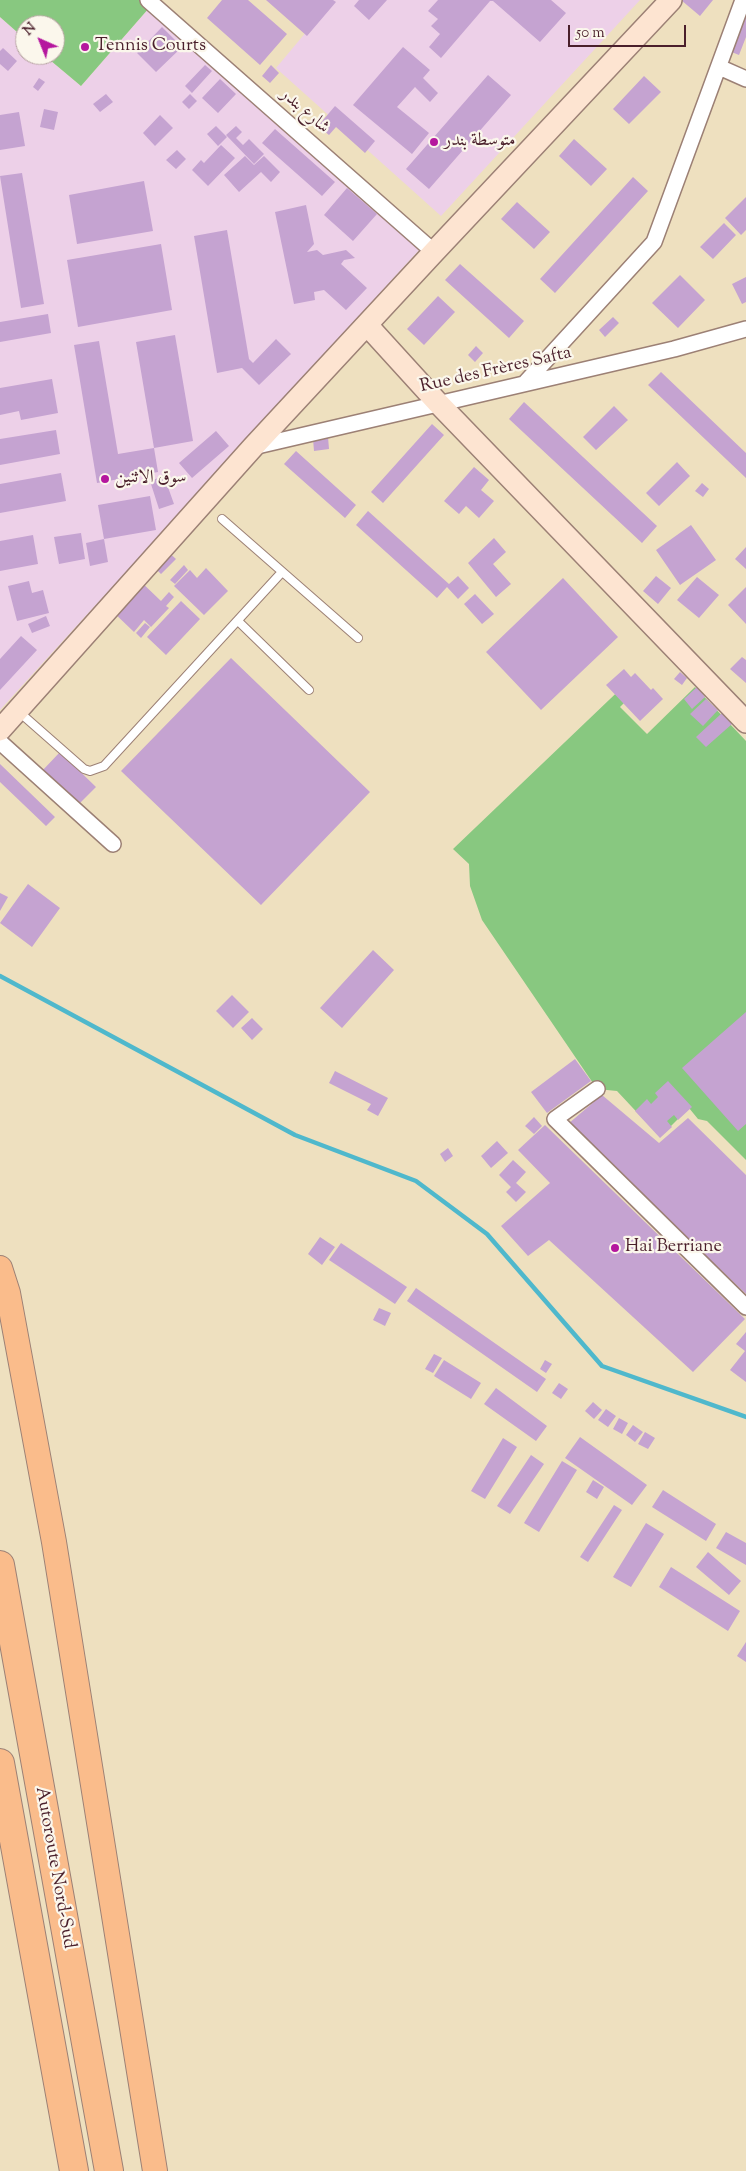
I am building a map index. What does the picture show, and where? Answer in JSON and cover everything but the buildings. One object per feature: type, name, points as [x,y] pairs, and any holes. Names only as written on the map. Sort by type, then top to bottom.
[{"type":"highway","name":"Autoroute Nord-Sud","points":[[0,1565],[109,2171]]},
{"type":"highway","name":"Autoroute Nord-Sud","points":[[0,1762],[74,2171]]},
{"type":"main road","points":[[0,730],[254,447],[671,0]]},
{"type":"main road","points":[[367,325],[438,403],[746,722]]},
{"type":"main road","points":[[0,1268],[8,1293],[54,1542],[155,2171]]},
{"type":"street","name":"شارع بندر","points":[[148,0],[164,5],[434,252]]},
{"type":"street","points":[[524,383],[654,242],[743,0]]},
{"type":"street","points":[[719,67],[746,79]]},
{"type":"street","name":"Rue des Frères Safta","points":[[254,447],[674,349],[746,329]]},
{"type":"street","points":[[0,742],[113,844]]},
{"type":"street","points":[[597,1088],[555,1119],[746,1307]]},
{"type":"lane","points":[[222,519],[358,638]]},
{"type":"lane","points":[[17,711],[84,769],[96,770],[104,766],[282,572]]},
{"type":"lane","points":[[238,621],[309,690]]},
{"type":"shaded area","name":"متوسطة بندر","points":[[333,0],[640,0],[441,216],[276,68]]},
{"type":"shaded area","name":"ﺳﻮق اﻻﺛﻨﻴﻦ","points":[[149,8],[420,249],[0,710],[0,17],[15,30],[15,65],[56,65],[81,86]]},
{"type":"green space","name":"Tennis Courts","points":[[0,0],[140,0],[149,8],[81,86],[56,65],[65,65],[65,15],[15,15],[15,30],[0,17]]},
{"type":"green space","points":[[632,678],[639,688],[620,707],[647,734],[695,687],[746,741],[746,1160],[707,1121],[698,1119],[689,1108],[660,1137],[617,1091],[597,1089],[482,920],[470,886],[469,864],[453,849]]},
{"type":"waterway","points":[[0,976],[295,1135],[416,1181],[487,1234],[602,1366],[746,1417]]},
{"type":"place","name":"Tennis Courts","points":[[85,47]]},
{"type":"place","name":"متوسطة بندر","points":[[434,142]]},
{"type":"place","name":"ﺳﻮق اﻻﺛﻨﻴﻦ","points":[[105,479]]},
{"type":"place","name":"Hai Berriane","points":[[615,1248]]}]
